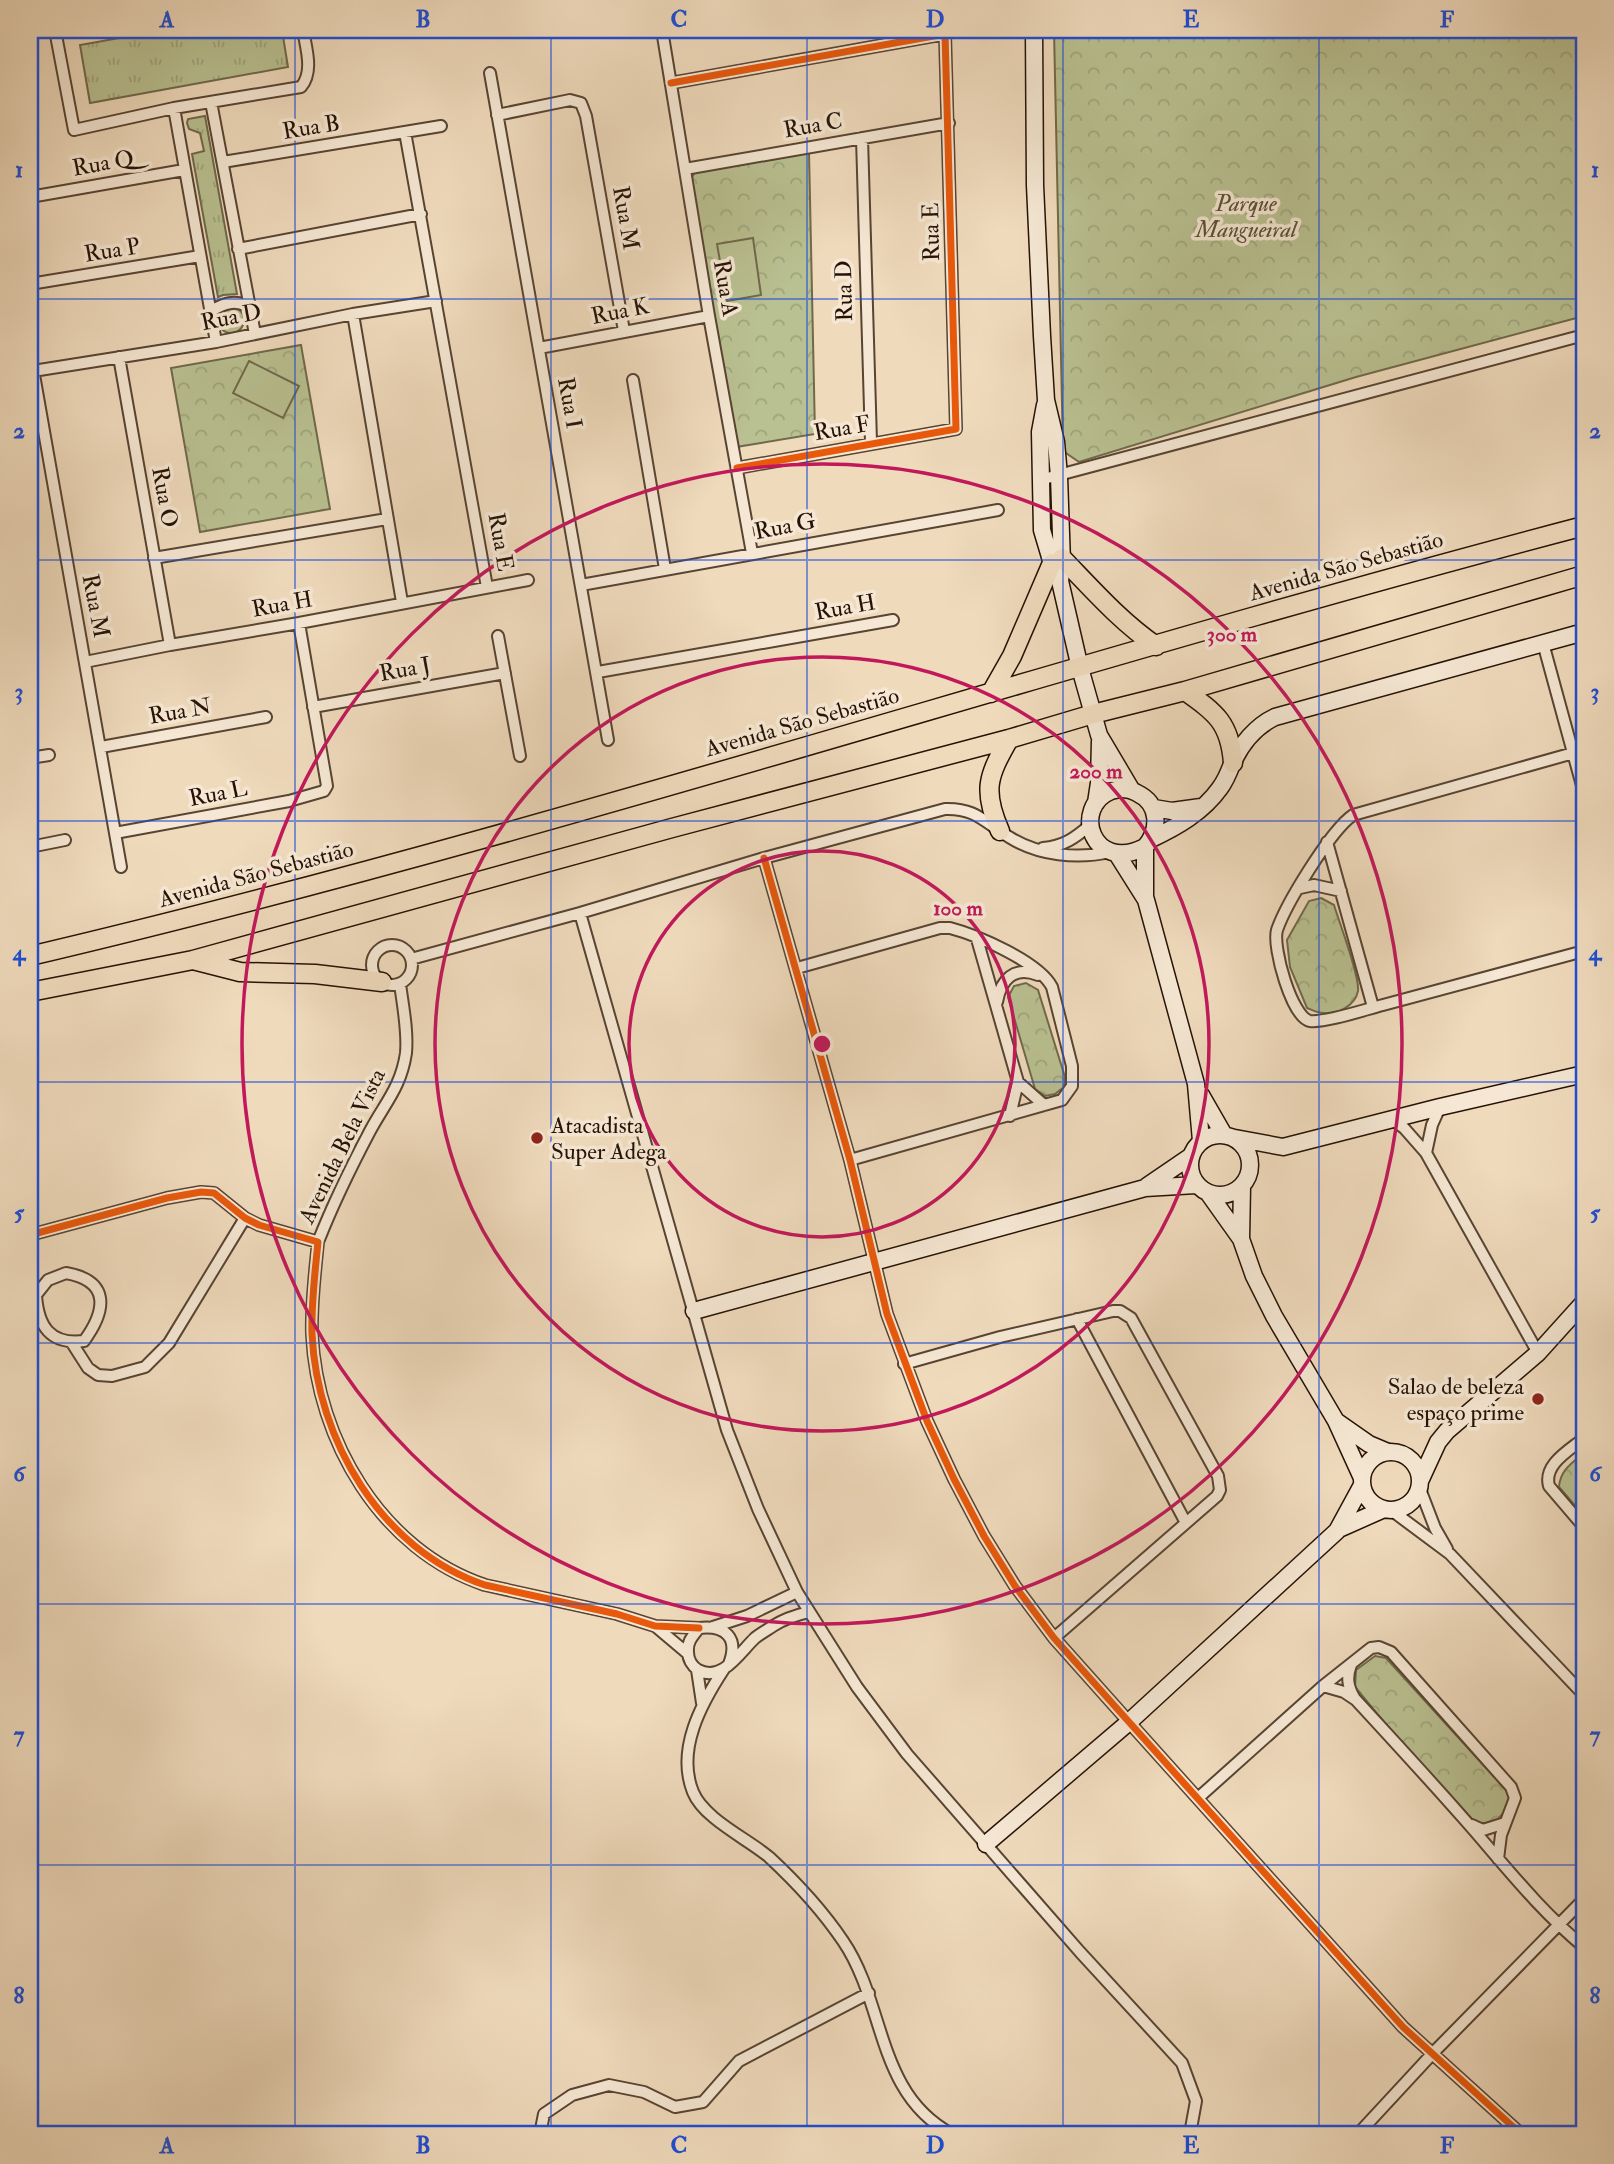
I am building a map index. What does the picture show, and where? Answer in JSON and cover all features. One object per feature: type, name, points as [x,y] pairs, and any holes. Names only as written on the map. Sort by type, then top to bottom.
[{"type":"main road","name":"Avenida São Sebastião","points":[[30,956],[215,912],[870,729],[1445,563],[1584,526]]},
{"type":"main road","points":[[991,693],[1012,656],[1057,561],[1131,628],[1156,646]]},
{"type":"main road","points":[[30,992],[193,960],[1185,691],[1584,575]]},
{"type":"main road","points":[[1185,691],[1221,719],[1231,743],[1233,763]]},
{"type":"main road","points":[[1000,831],[990,809],[989,782],[995,764],[1009,739]]},
{"type":"main road","points":[[193,960],[240,972],[314,974],[391,983]]},
{"type":"street","points":[[55,30],[74,130],[174,108],[301,88],[309,68],[303,30]]},
{"type":"street","name":"Rua A","points":[[662,30],[709,316],[752,553]]},
{"type":"street","points":[[1034,30],[1035,185],[1046,400],[1056,442],[1059,476],[1057,561],[1080,668],[1100,739],[1100,783],[1090,825],[1101,846],[1114,853],[1146,900]]},
{"type":"street","name":"Rua E","points":[[671,83],[945,34],[956,429]]},
{"type":"street","name":"Rua I","points":[[490,73],[608,740]]},
{"type":"street","name":"Rua M","points":[[497,115],[570,100],[581,103],[585,112],[624,331]]},
{"type":"street","points":[[211,102],[255,334]]},
{"type":"street","points":[[174,108],[216,342]]},
{"type":"street","name":"Rua C","points":[[685,169],[949,123]]},
{"type":"street","name":"Rua B","points":[[223,162],[441,127]]},
{"type":"street","name":"Rua E","points":[[405,132],[487,586]]},
{"type":"street","name":"Rua D","points":[[862,138],[871,442]]},
{"type":"street","name":"Rua Q","points":[[30,197],[184,170]]},
{"type":"street","points":[[238,248],[421,214]]},
{"type":"street","name":"Rua P","points":[[30,284],[200,256]]},
{"type":"street","name":"Rua D","points":[[33,371],[216,342],[353,314],[436,301]]},
{"type":"street","points":[[211,311],[228,303],[248,306]]},
{"type":"street","points":[[353,314],[402,602]]},
{"type":"street","name":"Rua K","points":[[539,348],[709,316]]},
{"type":"street","points":[[1040,480],[1584,335]]},
{"type":"street","name":"Rua M","points":[[30,352],[121,867]]},
{"type":"street","name":"Rua O","points":[[119,358],[170,645]]},
{"type":"street","points":[[632,380],[665,569]]},
{"type":"street","points":[[1046,400],[1040,432],[1042,530],[1057,561]]},
{"type":"street","name":"Rua F","points":[[737,468],[871,442],[956,429]]},
{"type":"street","name":"Rua G","points":[[581,585],[998,510]]},
{"type":"street","points":[[154,558],[387,519]]},
{"type":"street","name":"Rua H","points":[[85,662],[528,580]]},
{"type":"street","name":"Rua H","points":[[598,672],[893,620]]},
{"type":"street","points":[[299,623],[313,707]]},
{"type":"street","points":[[391,983],[409,976],[411,960],[945,809],[973,812],[1000,831],[1034,849],[1052,854],[1132,854],[1203,807],[1220,789],[1233,763],[1260,724],[1275,717],[1411,678],[1584,632]]},
{"type":"street","points":[[498,636],[520,756]]},
{"type":"street","points":[[1544,643],[1579,751],[1584,793]]},
{"type":"street","name":"Rua J","points":[[313,707],[505,673]]},
{"type":"street","name":"Rua L","points":[[115,833],[319,794],[327,786],[313,707]]},
{"type":"street","name":"Rua N","points":[[101,747],[266,717]]},
{"type":"street","points":[[1100,739],[1132,789]]},
{"type":"street","points":[[1579,751],[1360,812],[1344,821],[1327,842],[1275,936],[1279,958],[1295,1007],[1308,1021],[1319,1021],[1584,951]]},
{"type":"street","points":[[30,758],[49,755]]},
{"type":"street","points":[[694,1311],[1145,1188],[1203,1189],[1228,1195],[1242,1186],[1250,1175],[1251,1163],[1244,1145],[1230,1136],[1206,1106],[1196,1084],[1146,900],[1148,843],[1156,824],[1154,808],[1145,796],[1132,789],[1118,789],[1106,794],[1096,803]]},
{"type":"street","points":[[1154,808],[1171,811],[1203,807]]},
{"type":"street","points":[[1034,849],[1062,846],[1090,825]]},
{"type":"street","points":[[30,847],[65,840]]},
{"type":"street","points":[[1327,842],[1373,1007]]},
{"type":"street","points":[[764,858],[850,1160],[887,1314],[932,1432],[984,1536],[1054,1638],[1129,1722],[1403,2027],[1521,2134]]},
{"type":"street","points":[[1300,888],[1314,885],[1341,891]]},
{"type":"street","points":[[580,913],[727,1430],[758,1510],[797,1592],[857,1687],[907,1754],[1080,1952],[1182,2063],[1196,2101],[1190,2134]]},
{"type":"street","points":[[797,968],[940,928],[962,931],[1019,958],[1047,978],[1059,1013],[1073,1077],[1069,1094],[1062,1100],[850,1160]]},
{"type":"street","points":[[977,939],[1018,1082],[1010,1116]]},
{"type":"street","name":"Avenida Bela Vista","points":[[318,1242],[354,1161],[375,1122],[390,1102],[403,1068],[406,1028],[391,983],[373,970],[375,955],[387,946],[402,948],[411,960]]},
{"type":"street","points":[[996,1006],[1003,981],[1013,973],[1023,971],[1047,978]]},
{"type":"street","points":[[1145,1188],[1191,1156],[1201,1141],[1212,1136],[1230,1136],[1283,1147],[1584,1074]]},
{"type":"street","points":[[1018,1082],[1044,1105]]},
{"type":"street","points":[[1196,1084],[1201,1141]]},
{"type":"street","points":[[1426,1153],[1432,1125],[1440,1107]]},
{"type":"street","points":[[1393,1120],[1426,1153],[1538,1353]]},
{"type":"street","points":[[1191,1156],[1191,1173],[1241,1239],[1254,1276],[1274,1316],[1336,1421],[1369,1500],[1450,1554],[1584,1695]]},
{"type":"street","points":[[1241,1239],[1242,1186]]},
{"type":"street","points":[[30,1236],[167,1198],[201,1192],[214,1193],[245,1218],[266,1227],[318,1242],[312,1334],[319,1385],[331,1427],[346,1461],[388,1521],[430,1559],[466,1578],[507,1590],[617,1614],[655,1626],[699,1628],[713,1627],[747,1616],[797,1592]]},
{"type":"street","points":[[72,1343],[88,1368],[98,1375],[112,1376],[145,1367],[169,1343],[245,1218]]},
{"type":"street","points":[[66,1273],[80,1276],[92,1284],[101,1297],[101,1311],[95,1327],[84,1341],[72,1343],[55,1338],[34,1317],[36,1295],[48,1280],[66,1273]]},
{"type":"street","points":[[1336,1531],[1409,1504],[1433,1450],[1447,1432],[1538,1353],[1584,1302]]},
{"type":"street","points":[[904,1364],[1000,1337],[1120,1311],[1131,1318],[1218,1476],[1220,1490],[1217,1496],[1054,1638]]},
{"type":"street","points":[[1077,1319],[1186,1523]]},
{"type":"street","points":[[1336,1421],[1369,1444],[1402,1453],[1413,1461],[1435,1528],[1450,1554]]},
{"type":"street","points":[[1584,1438],[1552,1466],[1547,1479],[1549,1486],[1584,1527]]},
{"type":"street","points":[[986,1844],[1129,1722],[1336,1531],[1348,1514],[1370,1460],[1388,1451]]},
{"type":"street","points":[[808,1612],[776,1624],[755,1638],[727,1667],[702,1703],[687,1762],[694,1794],[714,1816],[768,1856],[827,1918],[845,1943],[869,1993],[885,2049],[898,2081],[912,2101],[947,2133]]},
{"type":"street","points":[[655,1626],[687,1653]]},
{"type":"street","points":[[697,1670],[711,1674],[727,1667],[734,1652],[731,1638],[721,1629],[713,1627]]},
{"type":"street","points":[[699,1628],[689,1640],[687,1653],[697,1670],[702,1703]]},
{"type":"street","points":[[1198,1798],[1323,1686],[1371,1648],[1379,1647],[1391,1652],[1511,1787],[1514,1798],[1505,1823],[1498,1859]]},
{"type":"street","points":[[1352,1662],[1348,1687],[1356,1700],[1464,1819],[1520,1886],[1584,1947]]},
{"type":"street","points":[[1323,1686],[1344,1692],[1356,1700]]},
{"type":"street","points":[[1464,1819],[1483,1830],[1505,1823]]},
{"type":"street","points":[[1358,2134],[1584,1899]]},
{"type":"street","points":[[540,2134],[544,2114],[572,2095],[609,2085],[644,2092],[675,2107],[703,2102],[739,2061],[869,1993]]},
{"type":"green space","points":[[164,30],[282,30],[288,67],[90,103],[80,45]]},
{"type":"green space","name":"Parque Mangueiral","points":[[1054,30],[1584,30],[1584,316],[1356,377],[1079,462],[1063,451]]},
{"type":"green space","points":[[205,116],[237,294],[218,297],[192,154],[204,151],[200,133],[189,129],[187,123],[188,119]]},
{"type":"green space","points":[[809,152],[815,434],[736,447],[690,180],[696,171]]},
{"type":"green space","points":[[753,238],[761,295],[727,301],[717,244]]},
{"type":"green space","points":[[231,307],[240,311],[244,320],[240,329],[231,333],[222,329],[218,320],[222,311]]},
{"type":"green space","points":[[301,345],[330,509],[200,532],[171,368]]},
{"type":"green space","points":[[249,361],[299,386],[283,418],[233,393]]},
{"type":"green space","points":[[1321,898],[1334,905],[1358,984],[1356,996],[1349,1005],[1328,1013],[1307,1008],[1290,967],[1287,940],[1309,901]]},
{"type":"green space","points":[[1026,983],[1038,990],[1065,1077],[1064,1087],[1055,1094],[1045,1096],[1035,1089],[1008,997],[1014,986]]},
{"type":"green space","points":[[1584,1453],[1584,1516],[1559,1487],[1564,1471]]},
{"type":"green space","points":[[1375,1656],[1386,1658],[1506,1790],[1510,1796],[1509,1807],[1496,1821],[1481,1824],[1472,1819],[1399,1740],[1355,1687],[1356,1670]]},
{"type":"cycle path","points":[[671,83],[945,34],[956,429],[737,468]]},
{"type":"cycle path","points":[[764,858],[850,1160],[887,1314],[927,1421],[984,1536],[1015,1586],[1054,1638],[1129,1722],[1403,2027],[1521,2134]]},
{"type":"cycle path","points":[[30,1235],[167,1198],[201,1192],[214,1193],[245,1218],[259,1225],[318,1242],[312,1323],[317,1374],[327,1413],[342,1451],[361,1486],[386,1518],[415,1546],[448,1569],[485,1585],[617,1614],[655,1626],[699,1628]]},
{"type":"place","name":"Atacadista Super Adega","points":[[537,1138]]},
{"type":"place","name":"Salao de beleza espaço prime","points":[[1538,1399]]}]
